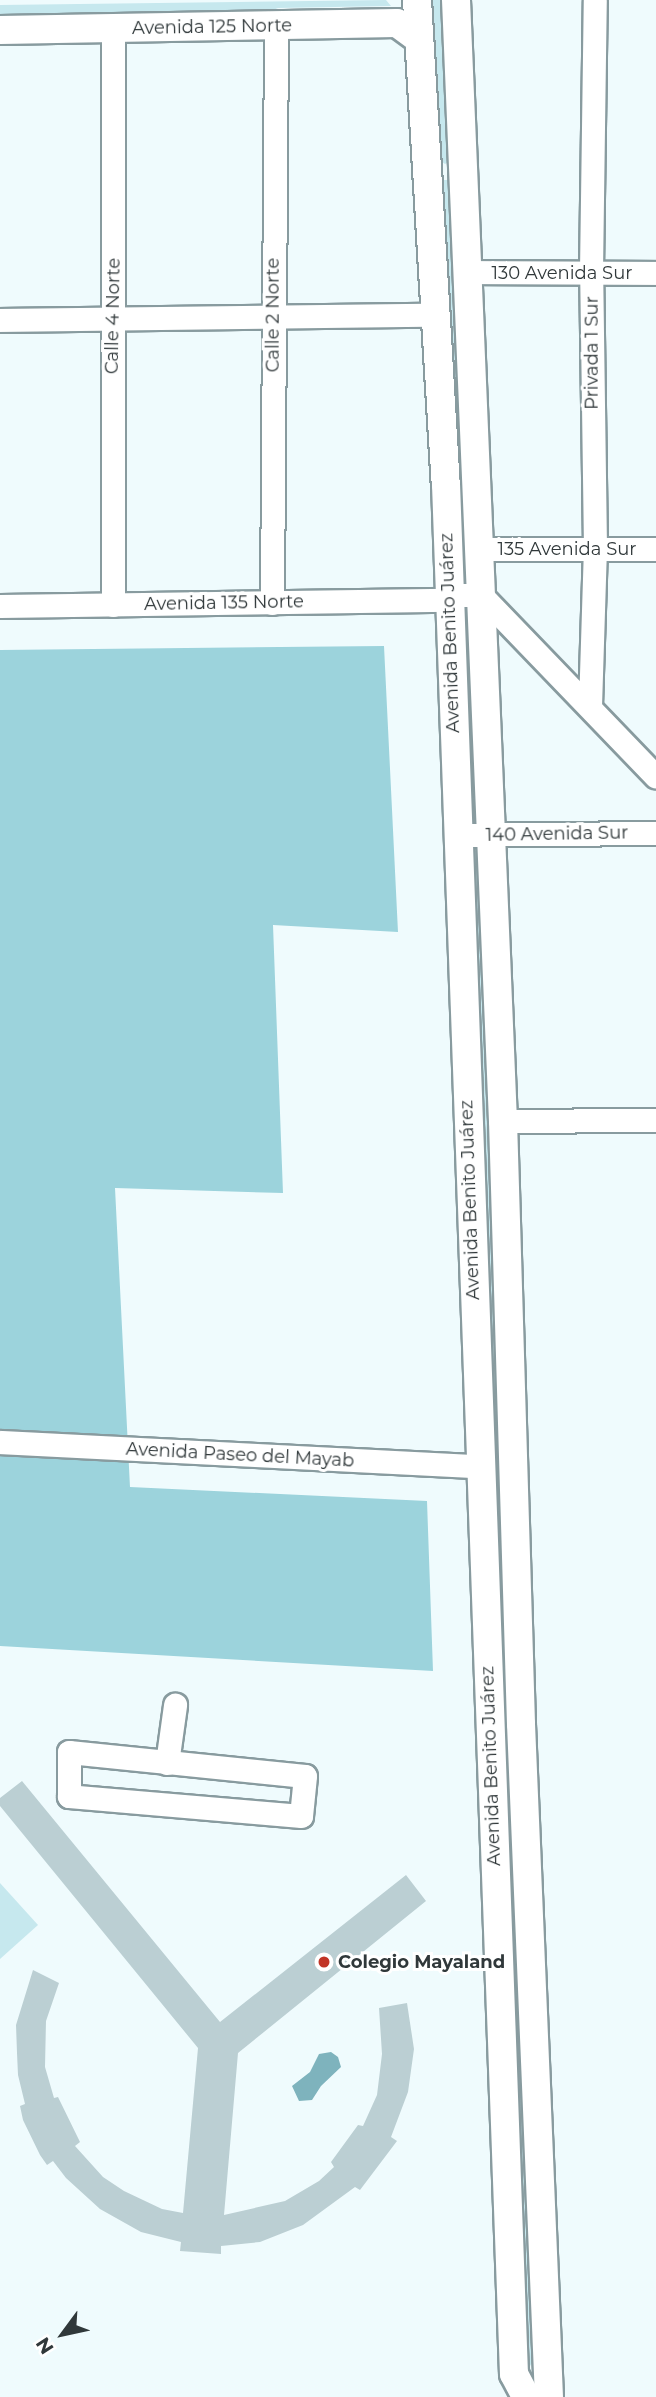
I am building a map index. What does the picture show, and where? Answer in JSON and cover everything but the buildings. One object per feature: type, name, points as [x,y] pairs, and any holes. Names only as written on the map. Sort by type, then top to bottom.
[{"type":"main road","name":"Avenida Benito Juárez","points":[[417,0],[446,484],[514,2374],[526,2397]]},
{"type":"main road","name":"Avenida Benito Juárez","points":[[456,0],[503,1121],[521,1724],[549,2397]]},
{"type":"main road","name":"Avenida 125 Norte","points":[[0,30],[397,23],[419,39]]},
{"type":"main road","points":[[426,162],[434,170],[444,172],[462,163]]},
{"type":"street","name":"Privada 1 Sur","points":[[590,706],[595,548],[591,271],[595,0]]},
{"type":"street","name":"Calle 2 Norte","points":[[272,603],[276,26]]},
{"type":"street","name":"Calle 4 Norte","points":[[113,28],[113,605]]},
{"type":"street","name":"130 Avenida Sur","points":[[468,272],[656,273]]},
{"type":"street","points":[[0,320],[435,315]]},
{"type":"street","name":"135 Avenida Sur","points":[[478,549],[656,549]]},
{"type":"street","name":"Avenida 135 Norte","points":[[0,606],[449,600],[461,595],[481,595]]},
{"type":"street","points":[[481,595],[656,777]]},
{"type":"street","name":"140 Avenida Sur","points":[[457,835],[656,832]]},
{"type":"street","points":[[503,1121],[656,1120]]},
{"type":"street","name":"Avenida Paseo del Mayab","points":[[0,1442],[480,1466]]},
{"type":"street","points":[[159,1762],[168,1704]]},
{"type":"street","points":[[69,1752],[159,1762],[304,1776],[301,1816],[69,1796],[69,1752]]},
{"type":"shaded area","points":[[386,0],[391,6],[278,8],[263,14],[0,17],[0,5]]},
{"type":"shaded area","points":[[428,0],[444,0],[454,159],[445,164],[438,159]]},
{"type":"shaded area","points":[[438,180],[454,180],[472,575],[466,578],[461,578]]},
{"type":"shaded area","points":[[470,608],[477,818],[471,818],[461,610]]},
{"type":"shaded area","points":[[384,646],[398,932],[273,925],[283,1193],[115,1188],[130,1487],[427,1501],[433,1671],[0,1646],[0,650]]},
{"type":"shaded area","points":[[475,851],[480,852],[509,1645],[501,1652],[472,855]]},
{"type":"shaded area","points":[[505,1743],[513,1746],[533,2361],[530,2366],[525,2367]]},
{"type":"shaded area","points":[[0,1883],[38,1925],[0,1959]]},
{"type":"shaded area","points":[[331,2052],[338,2057],[341,2067],[321,2086],[312,2100],[299,2101],[292,2086],[310,2072],[319,2054]]},
{"type":"place","name":"Colegio Mayaland","points":[[324,1962]]}]
